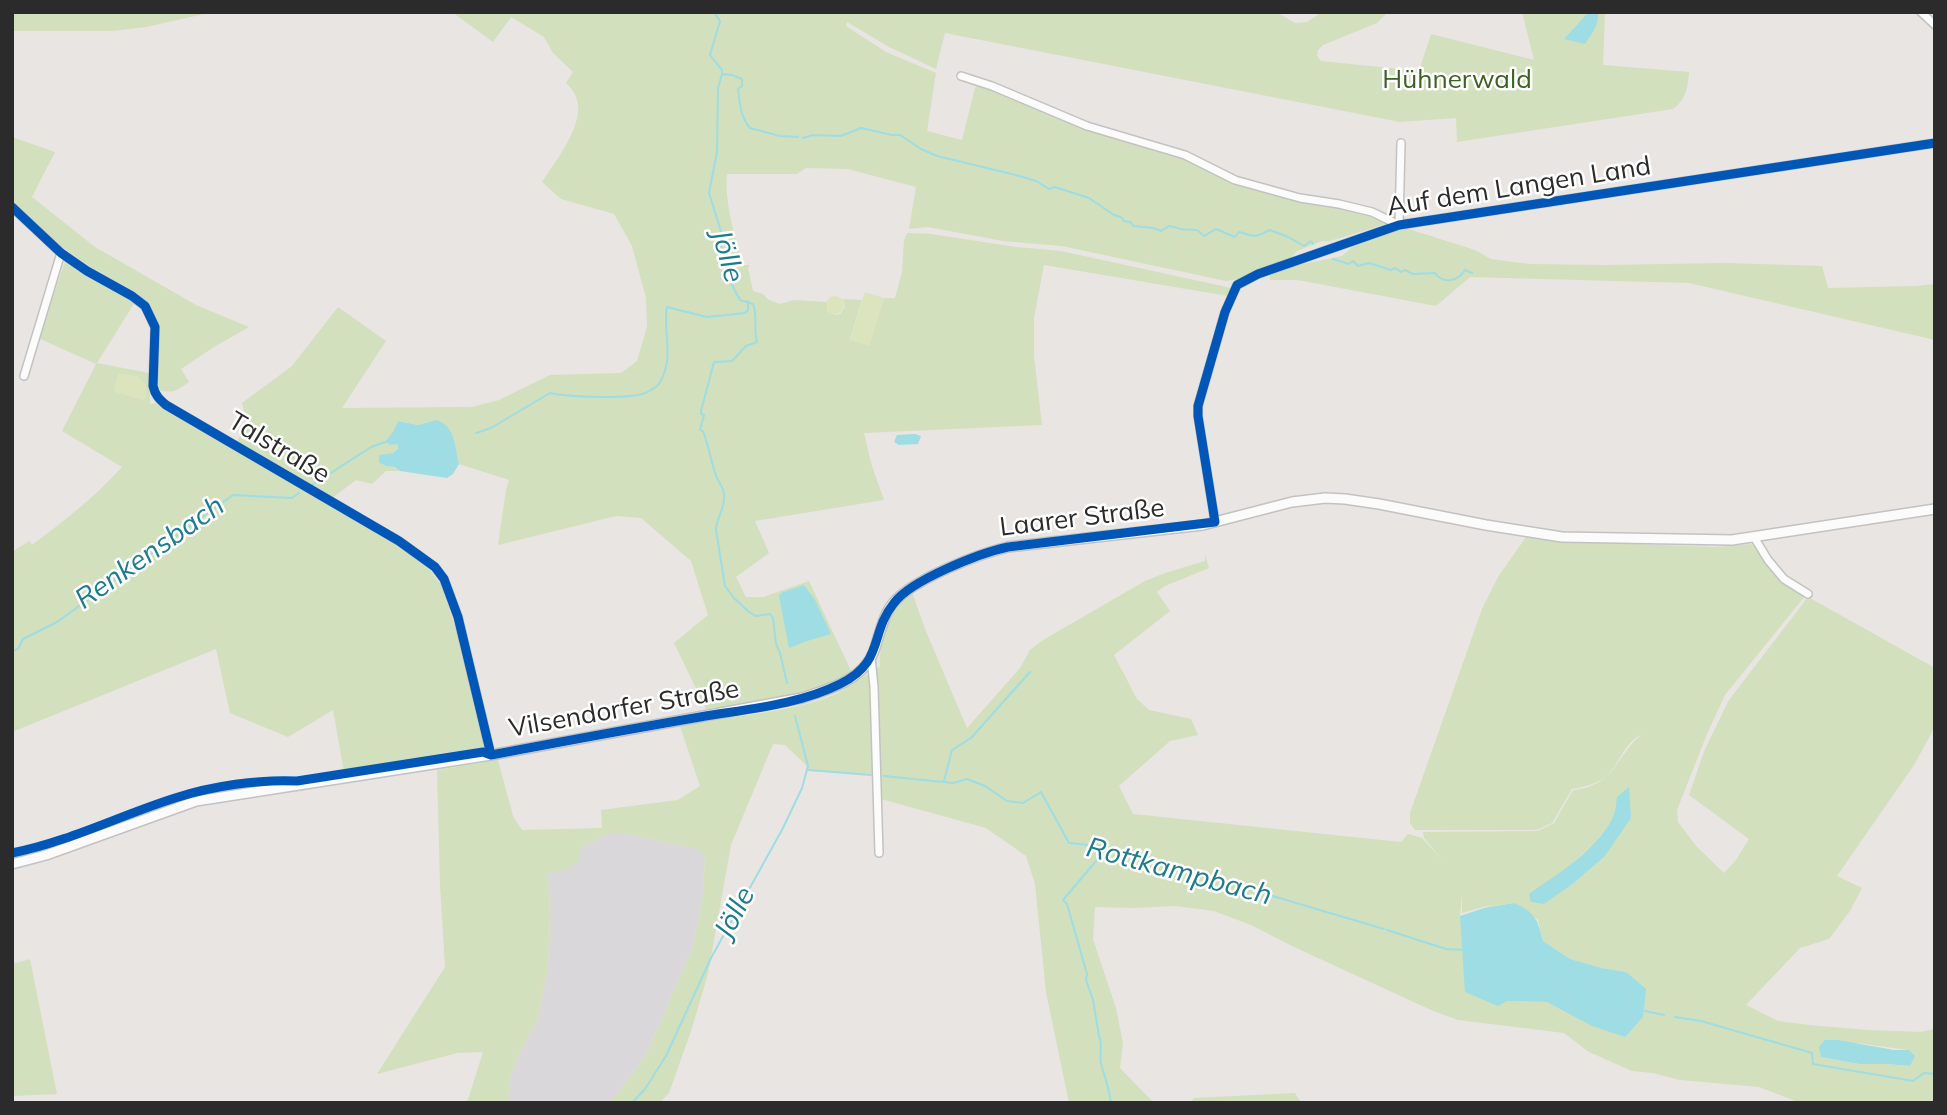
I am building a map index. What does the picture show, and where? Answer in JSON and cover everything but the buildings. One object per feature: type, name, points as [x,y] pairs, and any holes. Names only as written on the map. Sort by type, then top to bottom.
[{"type":"street","points":[[1921,12],[1935,25]]},
{"type":"street","name":"Auf dem Langen Land","points":[[961,76],[992,86],[1087,126],[1185,155],[1235,180],[1300,198],[1372,212],[1399,225]]},
{"type":"street","points":[[1399,225],[1401,143]]},
{"type":"street","name":"Auf dem Langen Land","points":[[1214,522],[1198,406],[1225,312],[1237,285],[1258,274],[1399,225],[1935,143]]},
{"type":"street","name":"Talstraße","points":[[12,207],[61,253],[145,306],[155,327],[153,386],[159,399],[166,405],[399,541],[435,567],[444,579],[458,617],[491,755]]},
{"type":"street","points":[[24,376],[61,253]]},
{"type":"street","name":"Laarer Straße","points":[[766,705],[802,698],[853,677],[872,657],[883,622],[896,600],[916,585],[988,552],[1030,544],[1214,522],[1292,502],[1335,499],[1379,504],[1562,537],[1702,541],[1754,537],[1935,509]]},
{"type":"street","points":[[1754,537],[1784,579],[1808,594]]},
{"type":"street","points":[[872,657],[879,853]]},
{"type":"street","name":"Vilsendorfer Straße","points":[[12,864],[46,855],[196,801],[491,755],[766,705]]},
{"type":"shaded area","points":[[610,833],[624,833],[701,850],[705,859],[702,902],[692,949],[645,1057],[610,1103],[508,1103],[509,1083],[518,1057],[537,1020],[548,969],[548,874],[581,848]]},
{"type":"green space","points":[[12,12],[213,12],[146,27],[113,31],[12,31]]},
{"type":"green space","name":"Hühnerwald","points":[[452,12],[1276,12],[1295,23],[1307,22],[1322,12],[1388,12],[1377,23],[1323,45],[1317,56],[1321,61],[1419,71],[1431,34],[1534,60],[1522,12],[1605,12],[1603,65],[1689,72],[1686,93],[1673,109],[1457,142],[1456,118],[1400,122],[945,33],[936,69],[889,47],[847,22],[846,26],[886,52],[936,73],[927,131],[962,140],[975,88],[979,83],[1076,125],[1184,156],[1235,181],[1342,207],[1389,223],[1322,241],[1297,251],[1290,259],[1226,281],[1062,246],[1003,241],[928,227],[909,229],[916,187],[848,169],[806,168],[797,174],[727,174],[731,220],[744,265],[750,265],[748,268],[753,291],[780,304],[794,300],[827,302],[827,311],[836,315],[845,307],[843,299],[862,300],[850,339],[869,345],[884,298],[895,298],[902,272],[907,233],[1061,251],[1231,288],[1228,296],[1044,265],[1034,318],[1034,356],[1042,425],[864,433],[884,500],[755,521],[769,553],[736,577],[746,597],[763,597],[809,581],[852,673],[818,689],[800,694],[706,709],[674,643],[708,615],[691,561],[641,518],[616,516],[498,545],[509,480],[459,464],[454,441],[436,420],[418,425],[398,421],[393,432],[398,449],[379,456],[379,463],[400,471],[386,471],[372,484],[356,480],[331,499],[237,442],[244,423],[242,403],[292,366],[338,307],[386,341],[342,408],[472,407],[499,400],[550,375],[621,373],[637,361],[647,327],[646,298],[632,246],[614,214],[561,199],[542,182],[574,130],[578,107],[573,91],[566,83],[573,72],[553,53],[544,37],[511,17],[493,42]]},
{"type":"green space","points":[[12,137],[55,152],[32,197],[95,247],[196,305],[249,327],[181,369],[189,382],[185,385],[172,391],[159,390],[156,378],[159,324],[151,309],[138,294],[92,268],[61,246],[12,202]]},
{"type":"green space","points":[[1402,227],[1475,250],[1491,259],[1529,264],[1727,263],[1822,266],[1828,288],[1935,284],[1935,340],[1689,283],[1470,277],[1436,306],[1298,280],[1270,280],[1270,275],[1293,266],[1342,256],[1366,240]]},
{"type":"green space","points":[[65,262],[135,302],[97,363],[149,373],[150,404],[157,403],[400,545],[430,570],[441,585],[458,634],[485,749],[344,772],[333,710],[288,737],[230,713],[216,649],[12,732],[12,552],[29,541],[32,545],[56,527],[90,499],[122,467],[62,431],[96,364],[38,338]]},
{"type":"green space","points":[[865,292],[884,298],[869,346],[850,340]]},
{"type":"green space","points":[[835,296],[841,299],[844,305],[841,311],[835,314],[829,311],[826,305],[829,299]]},
{"type":"green space","points":[[118,373],[137,376],[146,384],[146,398],[143,400],[115,392]]},
{"type":"green space","points":[[1526,537],[1552,541],[1716,547],[1753,544],[1782,580],[1805,596],[1725,695],[1677,810],[1678,822],[1697,847],[1724,873],[1749,839],[1689,795],[1705,749],[1729,700],[1808,597],[1935,668],[1935,725],[1931,734],[1914,765],[1837,876],[1862,888],[1850,911],[1829,939],[1800,948],[1746,1005],[1778,1021],[1809,1025],[1920,1032],[1935,1029],[1935,1103],[1801,1103],[1759,1087],[1680,1080],[1632,1071],[1589,1052],[1564,1033],[1458,1020],[1431,1010],[1251,925],[1214,911],[1175,906],[1095,907],[1093,939],[1116,1008],[1123,1043],[1120,1068],[1154,1103],[1069,1103],[1046,992],[1035,884],[1026,856],[986,828],[881,799],[878,733],[871,718],[873,774],[806,771],[807,766],[785,745],[773,744],[731,845],[708,974],[669,1093],[659,1103],[610,1103],[645,1057],[692,949],[702,902],[705,859],[700,850],[624,833],[610,833],[581,848],[579,862],[567,869],[548,874],[548,969],[537,1020],[518,1057],[509,1083],[508,1103],[467,1103],[483,1052],[457,1053],[377,1074],[445,967],[437,770],[498,760],[513,816],[522,830],[602,828],[601,810],[678,800],[700,786],[679,723],[796,707],[841,691],[873,673],[880,666],[881,646],[887,626],[898,607],[912,592],[967,728],[1020,668],[1030,650],[1043,640],[1145,581],[1205,561],[1205,554],[1209,568],[1157,592],[1170,611],[1114,655],[1137,699],[1149,710],[1191,719],[1198,735],[1170,741],[1119,786],[1133,814],[1401,842],[1408,834],[1422,838],[1445,863],[1424,838],[1423,832],[1538,831],[1554,823],[1573,790],[1598,783],[1606,777],[1642,734],[1630,743],[1605,777],[1590,785],[1572,789],[1552,823],[1537,830],[1415,830],[1410,823],[1410,813],[1482,609],[1498,577]],"holes":[[[1614,817],[1604,857],[1544,904],[1567,868],[1595,843]],[[1462,894],[1462,913],[1490,905],[1487,907],[1514,903],[1538,920],[1543,941],[1570,959],[1626,972],[1565,1011],[1547,1002],[1507,1001],[1460,916]],[[1857,1043],[1908,1050],[1909,1066],[1859,1064],[1821,1057]]]},
{"type":"green space","points":[[30,959],[57,1094],[12,1096],[12,964]]},
{"type":"green space","points":[[1295,1093],[1301,1103],[1190,1103],[1194,1098]]},
{"type":"water","points":[[1589,12],[1598,12],[1598,17],[1585,44],[1564,39]]},
{"type":"water","points":[[436,420],[447,427],[453,437],[459,464],[453,474],[447,478],[400,471],[379,463],[379,455],[393,453],[398,449],[397,444],[390,445],[386,441],[398,421],[418,425]]},
{"type":"water","points":[[897,435],[921,436],[918,444],[899,445],[894,442]]},
{"type":"water","points":[[804,585],[815,600],[831,634],[789,648],[779,596]]},
{"type":"water","points":[[1629,787],[1631,818],[1604,857],[1544,904],[1531,902],[1529,894],[1575,861],[1596,842],[1613,816],[1617,797]]},
{"type":"water","points":[[1514,903],[1534,917],[1543,941],[1570,959],[1626,972],[1646,989],[1643,1017],[1625,1037],[1592,1026],[1547,1002],[1507,1001],[1498,1006],[1465,992],[1460,916],[1484,908]]},
{"type":"water","points":[[1825,1040],[1909,1050],[1915,1056],[1910,1066],[1859,1064],[1821,1057],[1819,1047]]},
{"type":"waterway","name":"Jölle","points":[[714,12],[720,21],[710,55],[722,70],[722,74],[718,88],[717,152],[709,193],[723,238],[721,248],[733,287],[740,300],[753,304],[757,342],[746,346],[732,361],[714,362],[701,411],[704,415],[700,430],[703,431],[724,493],[724,503],[716,530],[725,586],[749,612],[756,616],[770,614],[773,618],[776,644],[787,683]]},
{"type":"waterway","points":[[722,74],[742,79],[742,86],[738,89],[740,104],[750,128],[780,136],[798,137]]},
{"type":"waterway","points":[[803,138],[813,135],[841,136],[861,128],[900,135],[937,156],[1016,175],[1036,181],[1049,189],[1055,187],[1089,198],[1134,226],[1161,231],[1170,226],[1196,230],[1204,236],[1216,229],[1235,237],[1239,232],[1255,236],[1270,230],[1304,246],[1311,241],[1313,244]]},
{"type":"waterway","points":[[1333,259],[1349,264],[1353,261],[1358,266],[1369,263],[1413,274],[1435,273],[1447,280],[1455,279],[1465,270],[1472,273]]},
{"type":"waterway","name":"Renkensbach","points":[[476,433],[491,428],[550,393],[610,397],[634,396],[648,392],[659,384],[666,367],[667,307],[707,317],[745,313],[748,310],[748,301]]},
{"type":"waterway","name":"Renkensbach","points":[[312,485],[371,447],[388,441]]},
{"type":"waterway","name":"Renkensbach","points":[[12,651],[18,649],[23,639],[57,622],[233,495],[292,498],[299,493]]},
{"type":"waterway","points":[[944,781],[952,750],[971,738],[1030,672]]},
{"type":"waterway","name":"Jölle","points":[[632,1103],[645,1089],[666,1056],[711,958],[783,828],[802,788],[808,766],[795,716]]},
{"type":"waterway","name":"Rottkampbach","points":[[809,770],[871,775]]},
{"type":"waterway","name":"Rottkampbach","points":[[884,776],[953,783],[967,779],[985,786],[1007,801],[1023,803],[1041,792],[1069,843],[1107,847],[1384,929]]},
{"type":"waterway","points":[[1107,848],[1063,900],[1067,904],[1087,974],[1086,980],[1093,1000],[1101,1043],[1101,1064],[1111,1103]]},
{"type":"waterway","name":"Rottkampbach","points":[[1387,930],[1446,949],[1464,950]]},
{"type":"waterway","name":"Rottkampbach","points":[[1645,1011],[1664,1015]]},
{"type":"waterway","name":"Rottkampbach","points":[[1675,1017],[1701,1021],[1812,1053],[1813,1064],[1913,1081],[1924,1073],[1935,1074]]},
{"type":"cycle path","points":[[12,853],[54,842],[175,798],[220,787],[251,782],[297,781],[483,752],[491,755],[772,705],[824,691],[840,684],[864,666],[886,614],[903,594],[947,569],[1008,547],[1215,522],[1198,406],[1225,312],[1237,285],[1258,274],[1399,225],[1935,143]]},
{"type":"cycle path","points":[[12,207],[61,253],[145,306],[155,327],[153,386],[166,405],[399,541],[435,567],[444,579],[458,617],[491,755]]}]
